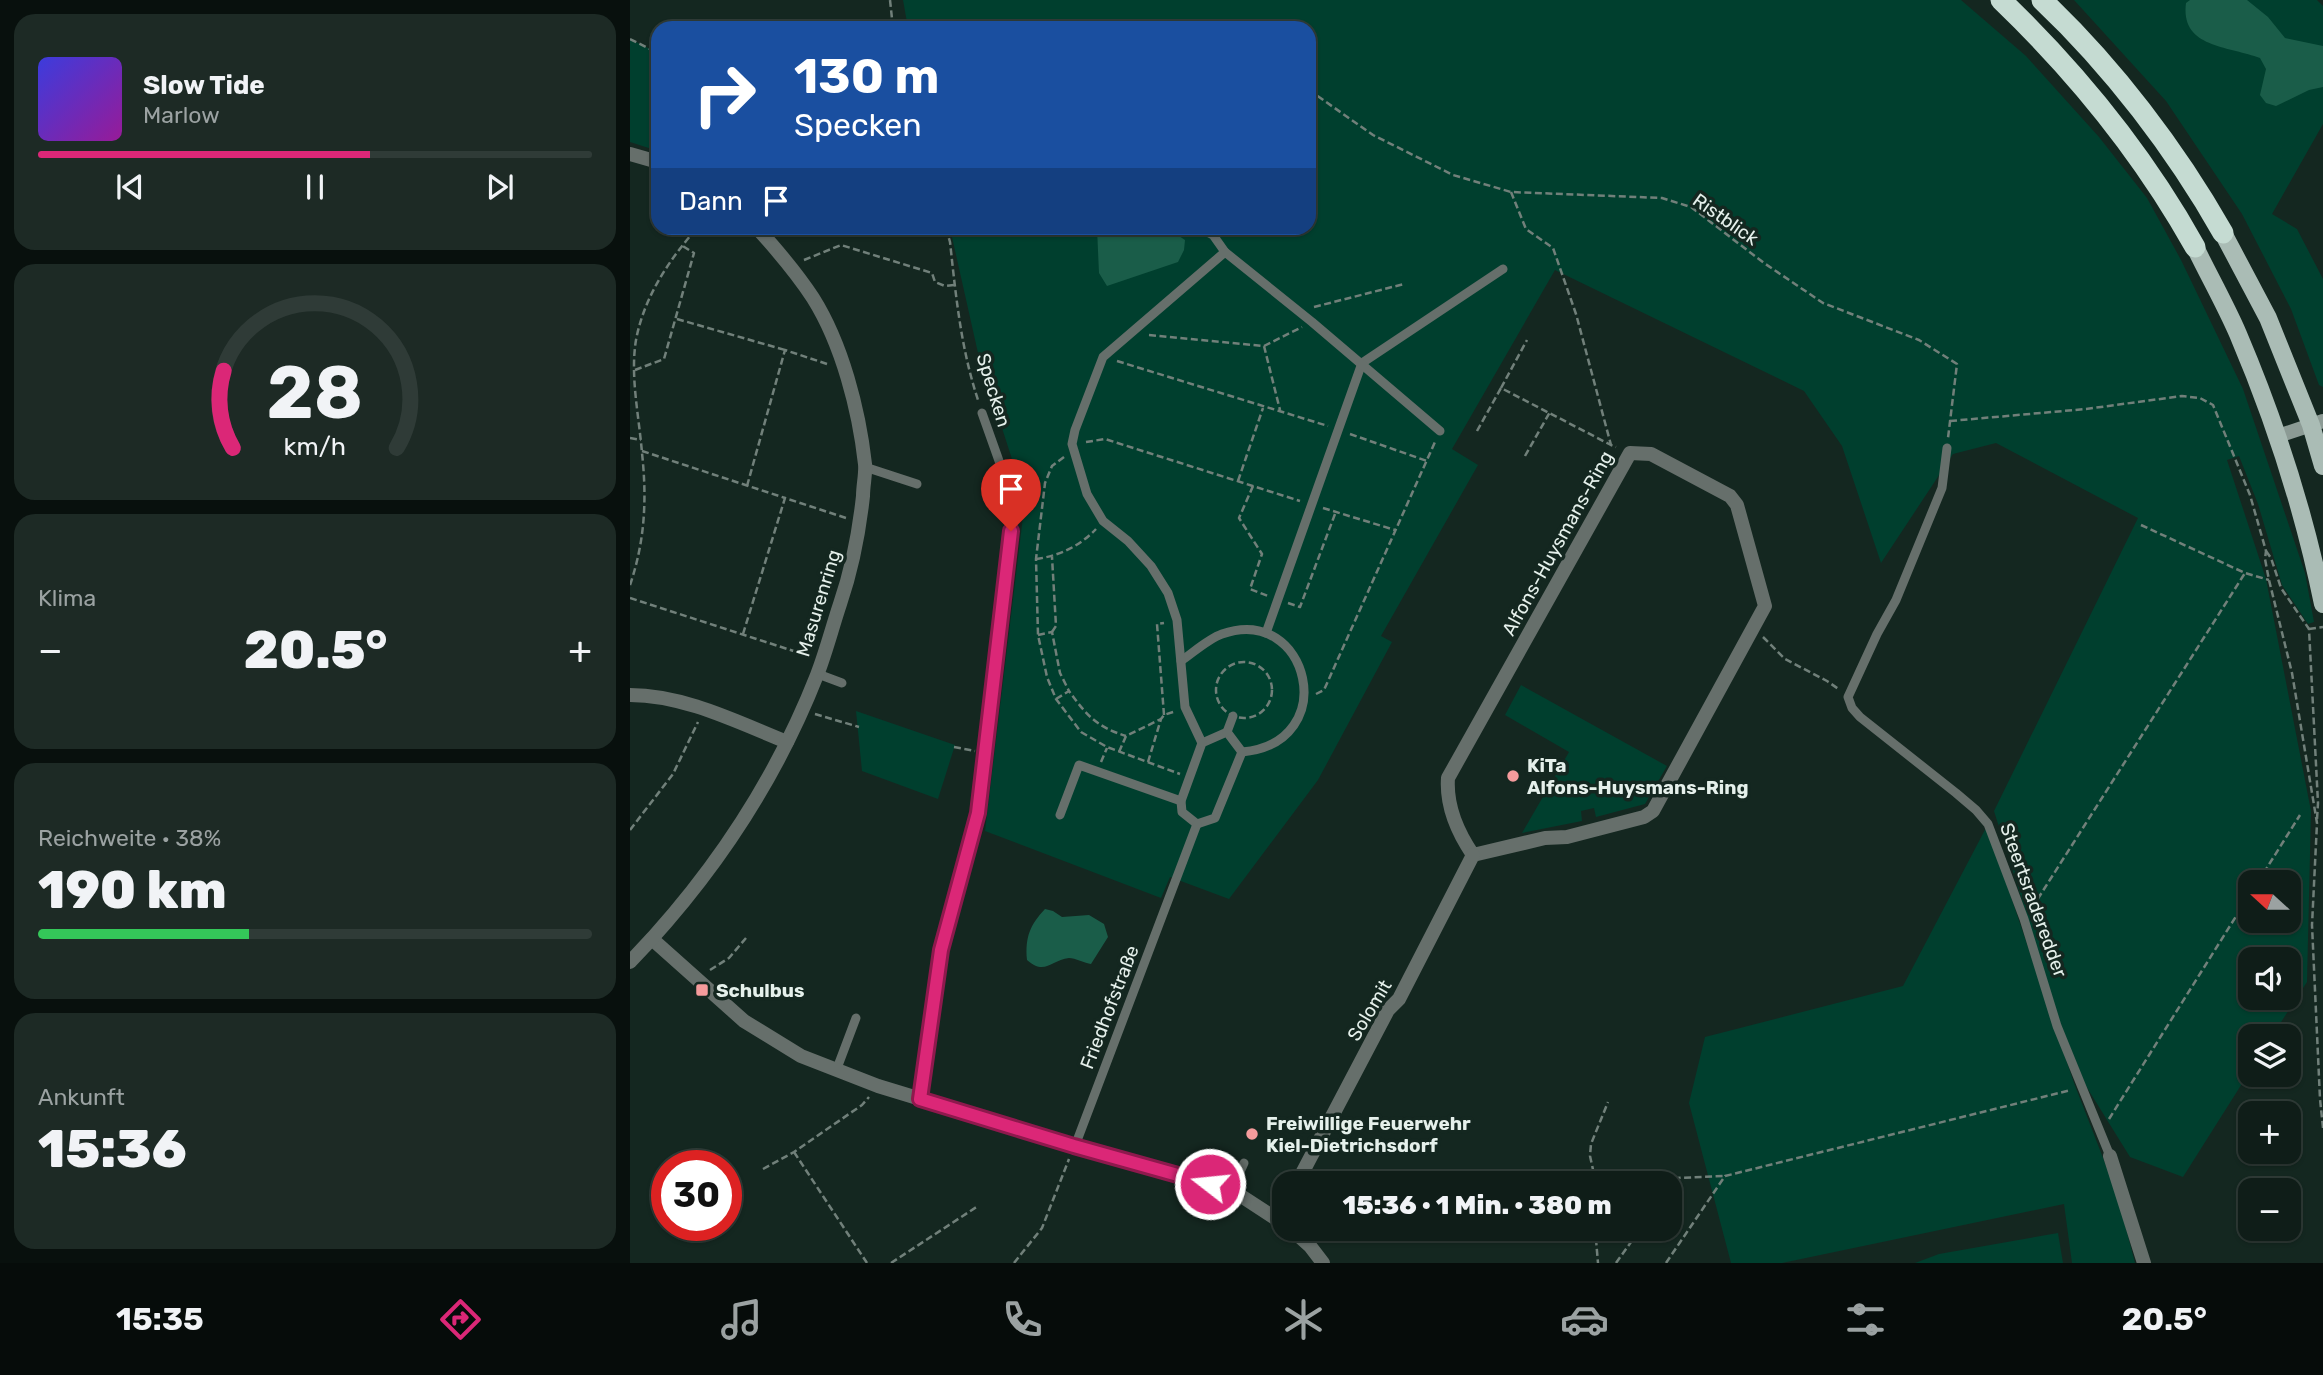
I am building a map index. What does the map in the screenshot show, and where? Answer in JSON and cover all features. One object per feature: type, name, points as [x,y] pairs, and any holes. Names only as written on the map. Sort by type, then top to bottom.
[{"type":"highway","points":[[2001,0],[2048,47],[2118,127],[2159,185],[2195,247]]},
{"type":"highway","points":[[2042,0],[2141,109],[2223,233]]},
{"type":"main road","points":[[2223,233],[2268,318],[2317,423],[2323,466]]},
{"type":"main road","points":[[2195,247],[2237,331],[2278,436],[2300,508],[2323,604]]},
{"type":"main road","points":[[2278,436],[2317,423]]},
{"type":"street","points":[[630,154],[651,160]]},
{"type":"street","name":"Masurenring","points":[[630,962],[652,939],[717,858],[771,775],[820,667],[850,572],[860,522],[865,467],[855,405],[844,370],[832,335],[815,300],[793,268],[763,235]]},
{"type":"street","name":"Alfons-Huysmans-Ring","points":[[1630,453],[1651,454],[1730,496],[1737,505],[1765,606],[1653,811],[1644,817],[1580,834],[1545,838],[1473,855],[1458,833],[1447,789],[1448,778],[1630,453]]},
{"type":"street","points":[[630,695],[668,699],[704,709],[786,742]]},
{"type":"street","name":"Solomit","points":[[1303,1171],[1388,1010],[1399,999],[1473,855]]},
{"type":"street","points":[[652,939],[744,1021],[801,1056],[836,1072],[1074,1146],[1231,1190],[1272,1211]]},
{"type":"street","name":"Steertsraderedder","points":[[2110,1156],[2144,1263]]},
{"type":"street","points":[[1304,1241],[1323,1263]]},
{"type":"lane","points":[[1213,235],[1225,252],[1362,363],[1440,431]]},
{"type":"lane","points":[[1225,252],[1104,356],[1075,429],[1072,448],[1087,494],[1103,521],[1128,541],[1151,566],[1168,593],[1177,620],[1185,707],[1202,743],[1181,801],[1182,812],[1197,824],[1215,818],[1242,752]]},
{"type":"lane","points":[[1266,633],[1362,363],[1503,269]]},
{"type":"lane","name":"Specken","points":[[920,1099],[941,950],[978,813],[1014,503],[982,413]]},
{"type":"lane","points":[[1848,697],[1896,600],[1942,488],[1947,448]]},
{"type":"lane","points":[[865,467],[917,484]]},
{"type":"lane","points":[[1181,661],[1220,634],[1243,629],[1266,633],[1287,646],[1300,666],[1305,689],[1301,712],[1289,733],[1269,746],[1242,752]]},
{"type":"lane","points":[[820,667],[842,683]]},
{"type":"lane","name":"Steertsraderedder","points":[[1848,697],[1852,708],[1860,717],[1956,793],[1988,824],[2024,919],[2057,1026],[2110,1156]]},
{"type":"lane","points":[[1202,743],[1227,732],[1233,716]]},
{"type":"lane","points":[[1227,732],[1242,752]]},
{"type":"lane","points":[[1060,815],[1079,765],[1181,801]]},
{"type":"lane","name":"Friedhofstraße","points":[[1074,1146],[1197,824]]},
{"type":"lane","points":[[836,1072],[856,1018]]},
{"type":"lane","points":[[1231,1190],[1244,1163]]},
{"type":"path","points":[[890,0],[892,21]]},
{"type":"path","points":[[630,39],[651,50]]},
{"type":"path","name":"Ristblick","points":[[1316,95],[1373,135],[1453,175],[1511,192],[1662,198],[1691,207],[1823,303],[1919,340],[1957,364],[1947,448]]},
{"type":"path","points":[[1511,192],[1526,229],[1553,248],[1576,314],[1611,445]]},
{"type":"path","points":[[630,585],[642,539],[646,501],[635,370],[636,341],[648,301],[674,254],[690,235]]},
{"type":"path","name":"Specken","points":[[948,235],[960,336],[982,413]]},
{"type":"path","points":[[635,370],[664,359],[694,253],[681,245]]},
{"type":"path","points":[[813,255],[841,246],[932,273],[935,282],[945,286],[954,285]]},
{"type":"path","points":[[1297,311],[1404,284]]},
{"type":"path","points":[[675,318],[844,370]]},
{"type":"path","points":[[1129,333],[1264,346],[1312,322]]},
{"type":"path","points":[[1477,431],[1527,340]]},
{"type":"path","points":[[1264,346],[1280,410]]},
{"type":"path","points":[[747,486],[785,350]]},
{"type":"path","points":[[1104,356],[1280,410],[1427,461]]},
{"type":"path","points":[[1502,388],[1630,453]]},
{"type":"path","points":[[1950,421],[2182,396],[2200,398],[2213,405],[2250,495],[2266,551],[2281,588],[2309,629],[2318,803],[2312,925],[2323,1128]]},
{"type":"path","points":[[1238,481],[1264,406]]},
{"type":"path","points":[[1525,456],[1550,412]]},
{"type":"path","points":[[1304,702],[1324,690],[1440,431]]},
{"type":"path","points":[[630,438],[641,440]]},
{"type":"path","points":[[1189,778],[1097,743],[1081,732],[1056,699],[1044,666],[1038,635],[1036,559],[1045,483],[1052,466],[1072,448],[1105,439],[1395,530]]},
{"type":"path","points":[[642,452],[860,522]]},
{"type":"path","points":[[743,634],[785,498]]},
{"type":"path","points":[[1036,559],[1052,557],[1087,538],[1103,521]]},
{"type":"path","points":[[2141,525],[2245,573],[2269,580]]},
{"type":"path","points":[[2266,551],[2269,580],[2292,673],[2317,823]]},
{"type":"path","points":[[1038,635],[1052,632],[1056,626],[1052,557]]},
{"type":"path","points":[[2024,919],[2245,573]]},
{"type":"path","points":[[630,598],[743,634],[820,667]]},
{"type":"path","points":[[1164,715],[1157,624],[1177,620]]},
{"type":"path","points":[[2309,629],[2323,627]]},
{"type":"path","points":[[1753,629],[1785,659],[1827,681],[1848,697]]},
{"type":"path","points":[[1052,632],[1060,673],[1069,691],[1092,720],[1107,730],[1126,736]]},
{"type":"path","points":[[1233,663],[1254,663],[1270,677],[1271,698],[1266,708],[1256,715],[1245,718],[1233,716],[1218,700],[1218,679],[1233,663]]},
{"type":"path","points":[[1056,699],[1069,691]]},
{"type":"path","points":[[1148,762],[1161,719],[1164,715],[1185,707]]},
{"type":"path","points":[[630,830],[673,774],[704,709]]},
{"type":"path","points":[[801,710],[859,727]]},
{"type":"path","points":[[1119,752],[1126,736],[1161,719]]},
{"type":"path","points":[[954,747],[985,753]]},
{"type":"path","points":[[2266,870],[2300,815]]},
{"type":"path","points":[[2098,1127],[2107,1122],[2238,913]]},
{"type":"path","points":[[697,978],[729,958],[746,938]]},
{"type":"path","points":[[763,1169],[794,1152],[862,1105],[878,1086]]},
{"type":"path","points":[[1682,1178],[1724,1176],[2082,1087]]},
{"type":"path","points":[[1593,1171],[1591,1144],[1608,1102]]},
{"type":"path","points":[[1014,1263],[1042,1228],[1074,1146]]},
{"type":"path","points":[[794,1152],[867,1263]]},
{"type":"path","points":[[1666,1263],[1724,1176]]},
{"type":"path","points":[[891,1263],[978,1206]]},
{"type":"path","points":[[1596,1241],[1598,1263]]},
{"type":"path","points":[[1616,1263],[1632,1241]]},
{"type":"shaded area","points":[[903,0],[1961,0],[2026,56],[2099,137],[2147,198],[2181,260],[2243,389],[2305,573],[2314,622],[2308,624],[2282,585],[2258,504],[2239,456],[2227,460],[2266,579],[2311,811],[2307,982],[2301,991],[2301,947],[2238,947],[2238,1010],[2289,1010],[2280,1024],[2238,1024],[2240,1087],[2183,1177],[2130,1157],[2086,1086],[2061,1025],[1994,811],[2138,518],[1996,443],[1953,454],[1881,563],[1842,446],[1804,391],[1555,270],[1452,449],[1478,465],[1381,636],[1392,642],[1318,780],[1229,899],[1170,877],[1161,898],[985,831],[1025,500],[978,353],[952,235],[1316,235],[1316,21],[907,21]]},
{"type":"shaded area","points":[[2074,0],[2317,0],[2323,6],[2323,124],[2272,214],[2297,229],[2323,279],[2323,387],[2319,385],[2291,309],[2242,214],[2166,101]]},
{"type":"shaded area","points":[[2190,0],[2247,0],[2268,17],[2285,38],[2323,46],[2323,87],[2309,90],[2276,106],[2266,103],[2260,95],[2266,69],[2260,58],[2209,43],[2199,37],[2186,18],[2186,3]]},
{"type":"shaded area","points":[[630,39],[651,50],[651,149],[630,142]]},
{"type":"shaded area","points":[[1097,235],[1173,235],[1185,240],[1178,262],[1107,286],[1099,273]]},
{"type":"shaded area","points":[[1521,685],[1667,766],[1645,804],[1596,817],[1594,808],[1581,811],[1582,821],[1522,833],[1569,752],[1505,715]]},
{"type":"shaded area","points":[[856,711],[955,745],[938,799],[862,771]]},
{"type":"shaded area","points":[[1987,826],[2074,1083],[2117,1194],[2135,1263],[2072,1263],[2064,1204],[1782,1263],[1731,1263],[1689,1103],[1705,1037],[1903,986]]},
{"type":"shaded area","points":[[1045,909],[1062,917],[1089,915],[1104,924],[1108,937],[1091,964],[1069,958],[1039,967],[1027,960],[1030,932]]},
{"type":"shaded area","points":[[2058,1233],[2063,1263],[1915,1263],[1939,1254]]},
{"type":"place","name":"KiTa Alfons-Huysmans-Ring","points":[[1513,776]]},
{"type":"place","name":"Schulbus","points":[[702,990]]},
{"type":"place","name":"Freiwillige Feuerwehr Kiel-Dietrichsdorf","points":[[1252,1134]]},
{"type":"route","points":[[1011,531],[978,813],[941,950],[920,1099],[1210,1184]]}]
